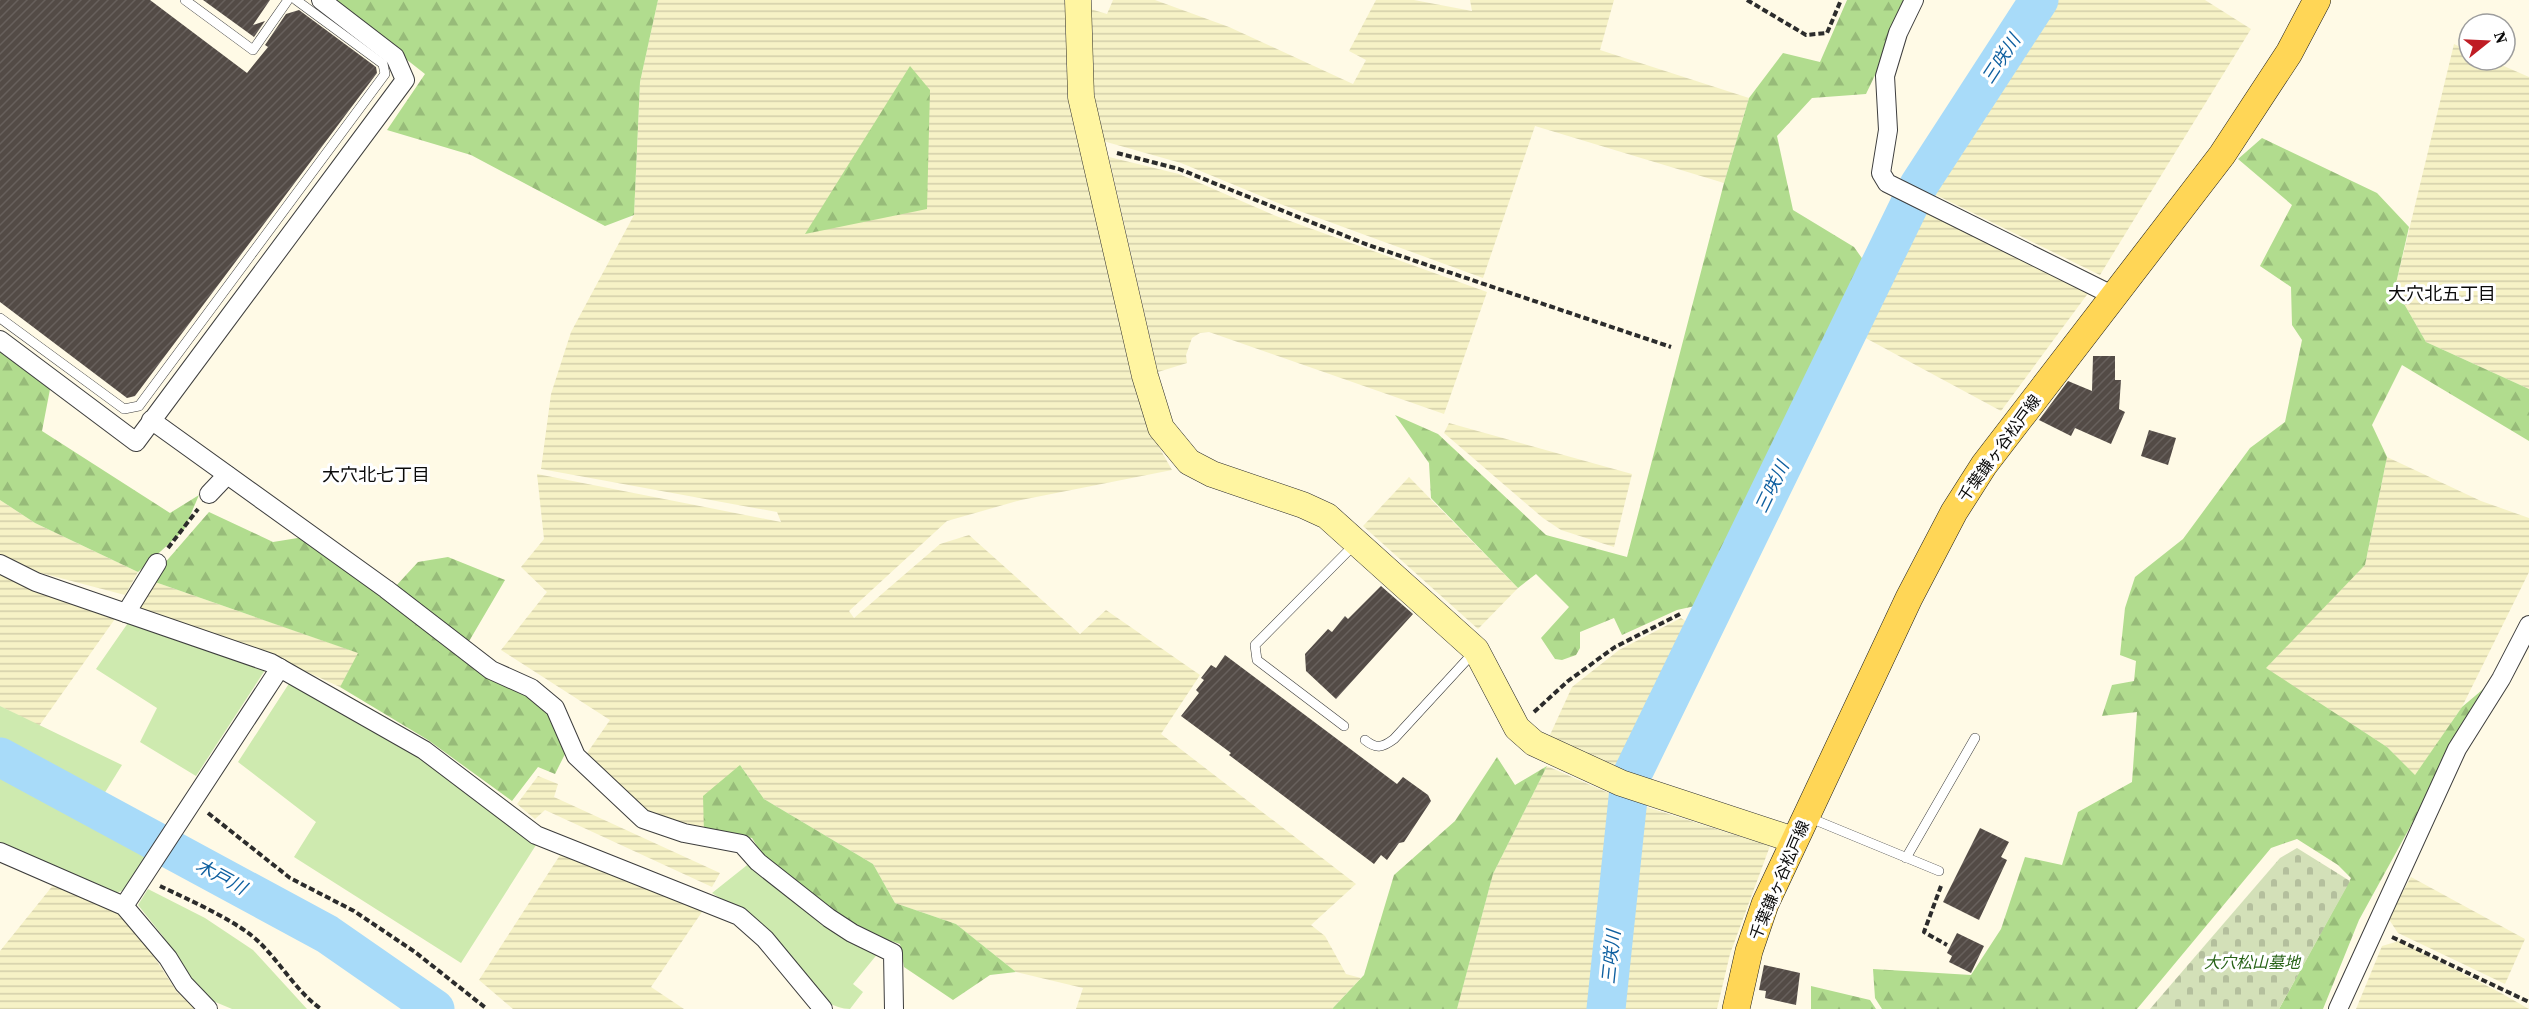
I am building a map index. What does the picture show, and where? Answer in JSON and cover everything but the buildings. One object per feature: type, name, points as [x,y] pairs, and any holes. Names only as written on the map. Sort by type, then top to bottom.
[{"type":"main road","name":"千葉鎌ヶ谷松戸線","points":[[1736,1009],[1749,951],[1765,904],[1909,598],[1953,512],[1984,465],[2222,155],[2289,53],[2317,0]]},
{"type":"street","points":[[0,340],[136,442],[405,81],[395,57],[321,0]]},
{"type":"street","points":[[1078,0],[1077,56],[1081,97],[1145,376],[1161,428],[1189,462],[1212,474],[1303,505],[1326,516],[1476,650],[1516,728],[1534,743],[1621,783],[1794,840]]},
{"type":"street","points":[[1914,0],[1898,33],[1885,76],[1888,130],[1881,173],[1887,183],[2114,296]]},
{"type":"street","points":[[151,420],[386,589],[490,670],[531,688],[555,708],[576,756],[643,819],[684,833],[742,844],[758,862],[829,918],[852,933],[893,953],[894,1009]]},
{"type":"street","points":[[209,494],[227,475]]},
{"type":"street","points":[[126,613],[157,563]]},
{"type":"street","points":[[0,564],[36,582],[280,668],[424,750],[536,835],[739,916],[765,939],[823,1009]]},
{"type":"street","points":[[2338,1009],[2373,928],[2457,750],[2501,679],[2529,625]]},
{"type":"street","points":[[124,906],[280,668]]},
{"type":"street","points":[[0,852],[124,906],[163,952],[184,984],[208,1009]]},
{"type":"lane","points":[[186,0],[253,50],[288,0]]},
{"type":"lane","points":[[0,318],[124,408],[139,406],[386,74],[383,64],[296,0]]},
{"type":"lane","points":[[1344,726],[1257,660],[1254,652],[1255,645],[1357,543]]},
{"type":"lane","points":[[1365,740],[1373,747],[1381,747],[1394,739],[1476,650]]},
{"type":"lane","points":[[1906,858],[1975,738]]},
{"type":"lane","points":[[1815,820],[1939,871]]},
{"type":"path","points":[[1747,0],[1806,35],[1827,33],[1841,0]]},
{"type":"path","points":[[1093,146],[1179,169],[1368,245],[1671,347]]},
{"type":"path","points":[[157,563],[209,494]]},
{"type":"path","points":[[1516,728],[1568,681],[1616,647],[1680,614]]},
{"type":"path","points":[[189,807],[290,878],[363,917],[415,952],[487,1009]]},
{"type":"path","points":[[146,874],[209,909],[260,942],[309,1000],[321,1009]]},
{"type":"path","points":[[1942,883],[1924,932],[1947,945]]},
{"type":"path","points":[[2373,928],[2529,1002]]},
{"type":"shaded area","points":[[658,0],[1068,0],[1151,433],[1172,470],[1021,500],[947,521],[849,611],[854,618],[940,544],[969,535],[1080,634],[1106,610],[1200,675],[1161,734],[1356,884],[1311,925],[1325,936],[1346,974],[1361,978],[1332,1009],[1076,1009],[1083,988],[1016,972],[956,924],[895,903],[873,864],[764,799],[740,765],[704,833],[647,815],[585,756],[610,720],[501,650],[547,592],[521,567],[544,539],[537,474],[781,522],[777,512],[541,469],[551,394],[571,332],[634,215],[640,82]]},
{"type":"shaded area","points":[[1113,0],[1155,0],[1229,27],[1353,84],[1366,60],[1349,51],[1376,0],[1414,0],[1472,11],[1470,0],[1614,0],[1600,50],[1749,98],[1724,183],[1535,126],[1483,278],[1283,205],[1181,163],[1103,141],[1092,96],[1087,8],[1107,14]]},
{"type":"shaded area","points":[[2053,0],[2205,0],[2251,29],[2100,275],[1930,192]]},
{"type":"shaded area","points":[[2454,44],[2457,45],[2457,72],[2517,72],[2529,77],[2529,389],[2426,342],[2395,288]]},
{"type":"shaded area","points":[[1109,157],[1179,174],[1276,216],[1487,292],[1444,414],[1209,332],[1200,333],[1192,338],[1186,355],[1187,363],[1158,372]]},
{"type":"shaded area","points":[[1920,210],[2089,292],[2001,411],[1860,335]]},
{"type":"shaded area","points":[[1449,423],[1632,474],[1614,547],[1561,530],[1543,518],[1444,433]]},
{"type":"shaded area","points":[[2387,457],[2481,501],[2529,518],[2529,572],[2462,707],[2415,776],[2387,747],[2265,668],[2365,565]]},
{"type":"shaded area","points":[[1409,477],[1518,588],[1478,629],[1363,526]]},
{"type":"shaded area","points":[[0,500],[35,523],[138,572],[125,595],[41,573],[0,557]]},
{"type":"shaded area","points":[[0,572],[32,590],[117,616],[39,726],[0,706]]},
{"type":"shaded area","points":[[155,582],[359,653],[340,687],[296,667],[137,609]]},
{"type":"shaded area","points":[[1681,618],[1695,628],[1622,770],[1549,737],[1572,687],[1619,650]]},
{"type":"shaded area","points":[[1547,766],[1620,798],[1596,1009],[1457,1009],[1493,874]]},
{"type":"shaded area","points":[[538,776],[558,784],[554,797],[720,873],[712,887],[545,810],[535,819],[517,804]]},
{"type":"shaded area","points":[[1634,803],[1770,846],[1730,954],[1717,1009],[1615,1009]]},
{"type":"shaded area","points":[[562,852],[704,909],[651,987],[684,1009],[513,1009],[479,980]]},
{"type":"shaded area","points":[[2411,877],[2525,939],[2505,984],[2398,933],[2388,918]]},
{"type":"shaded area","points":[[54,884],[120,915],[147,946],[177,992],[197,1009],[0,1009],[0,951]]},
{"type":"shaded area","points":[[2399,941],[2529,1009],[2356,1009],[2382,946]]},
{"type":"green space","points":[[331,0],[658,0],[640,82],[634,215],[605,226],[471,155],[387,130],[425,74]]},
{"type":"green space","points":[[1847,0],[1911,0],[1866,94],[1812,98],[1777,136],[1793,210],[1854,247],[1871,271],[1704,604],[1677,610],[1622,635],[1614,618],[1580,632],[1580,648],[1576,655],[1562,660],[1555,659],[1541,638],[1569,607],[1536,574],[1518,588],[1431,498],[1429,463],[1395,415],[1438,434],[1546,535],[1627,557],[1724,183],[1749,98],[1783,53],[1820,62]]},
{"type":"green space","points":[[910,66],[930,90],[927,209],[805,234]]},
{"type":"green space","points":[[2262,138],[2377,193],[2409,227],[2395,288],[2426,342],[2529,389],[2529,441],[2402,365],[2372,425],[2387,457],[2365,565],[2266,668],[2387,747],[2415,775],[2462,707],[2488,685],[2359,920],[2323,1009],[2279,1009],[2351,878],[2338,865],[2297,839],[2271,848],[2137,1009],[1882,1009],[1875,998],[1873,969],[1971,975],[2001,929],[2025,857],[2062,865],[2078,812],[2132,782],[2137,712],[2102,716],[2112,685],[2134,681],[2136,661],[2120,655],[2125,608],[2135,577],[2183,539],[2250,448],[2285,422],[2302,340],[2292,325],[2291,287],[2260,266],[2292,205],[2238,159]]},
{"type":"green space","points":[[0,346],[51,384],[42,431],[170,513],[199,495],[184,530],[138,572],[35,523],[0,500]]},
{"type":"green space","points":[[209,512],[273,542],[304,537],[384,599],[418,562],[448,557],[505,580],[468,643],[551,712],[567,750],[555,774],[538,767],[512,801],[428,740],[340,687],[358,653],[155,582],[163,565]]},
{"type":"green space","points":[[130,620],[267,667],[196,776],[140,742],[157,708],[96,669]]},
{"type":"green space","points":[[290,682],[420,756],[536,845],[461,963],[294,857],[316,822],[238,762]]},
{"type":"green space","points":[[0,706],[122,765],[99,802],[0,749]]},
{"type":"green space","points":[[1497,757],[1515,785],[1547,766],[1493,874],[1457,1009],[1332,1009],[1364,975],[1394,875],[1455,821]]},
{"type":"green space","points":[[0,764],[154,846],[124,890],[114,894],[0,845]]},
{"type":"green space","points":[[740,765],[764,799],[873,864],[895,903],[956,924],[1016,972],[990,975],[953,1000],[904,967],[900,944],[851,928],[765,859],[752,838],[704,833],[703,796]]},
{"type":"green space","name":"大穴松山墓地","points":[[2297,848],[2350,881],[2279,1009],[2150,1009],[2280,858]]},
{"type":"green space","points":[[751,862],[879,952],[853,984],[863,992],[850,1009],[835,1006],[821,997],[793,970],[744,913],[712,893]]},
{"type":"green space","points":[[148,889],[205,918],[253,950],[307,1009],[232,1009],[213,1001],[191,980],[162,935],[138,905]]},
{"type":"green space","points":[[1811,986],[1870,1000],[1876,1009],[1811,1009]]},
{"type":"waterway","name":"三咲川","points":[[1606,1009],[1630,779],[1919,185],[2039,0]]},
{"type":"waterway","name":"木戸川","points":[[0,757],[327,934],[435,1009]]},
{"type":"district","name":"大穴北五丁目","points":[[2442,294]]},
{"type":"district","name":"大穴北七丁目","points":[[376,475]]}]
